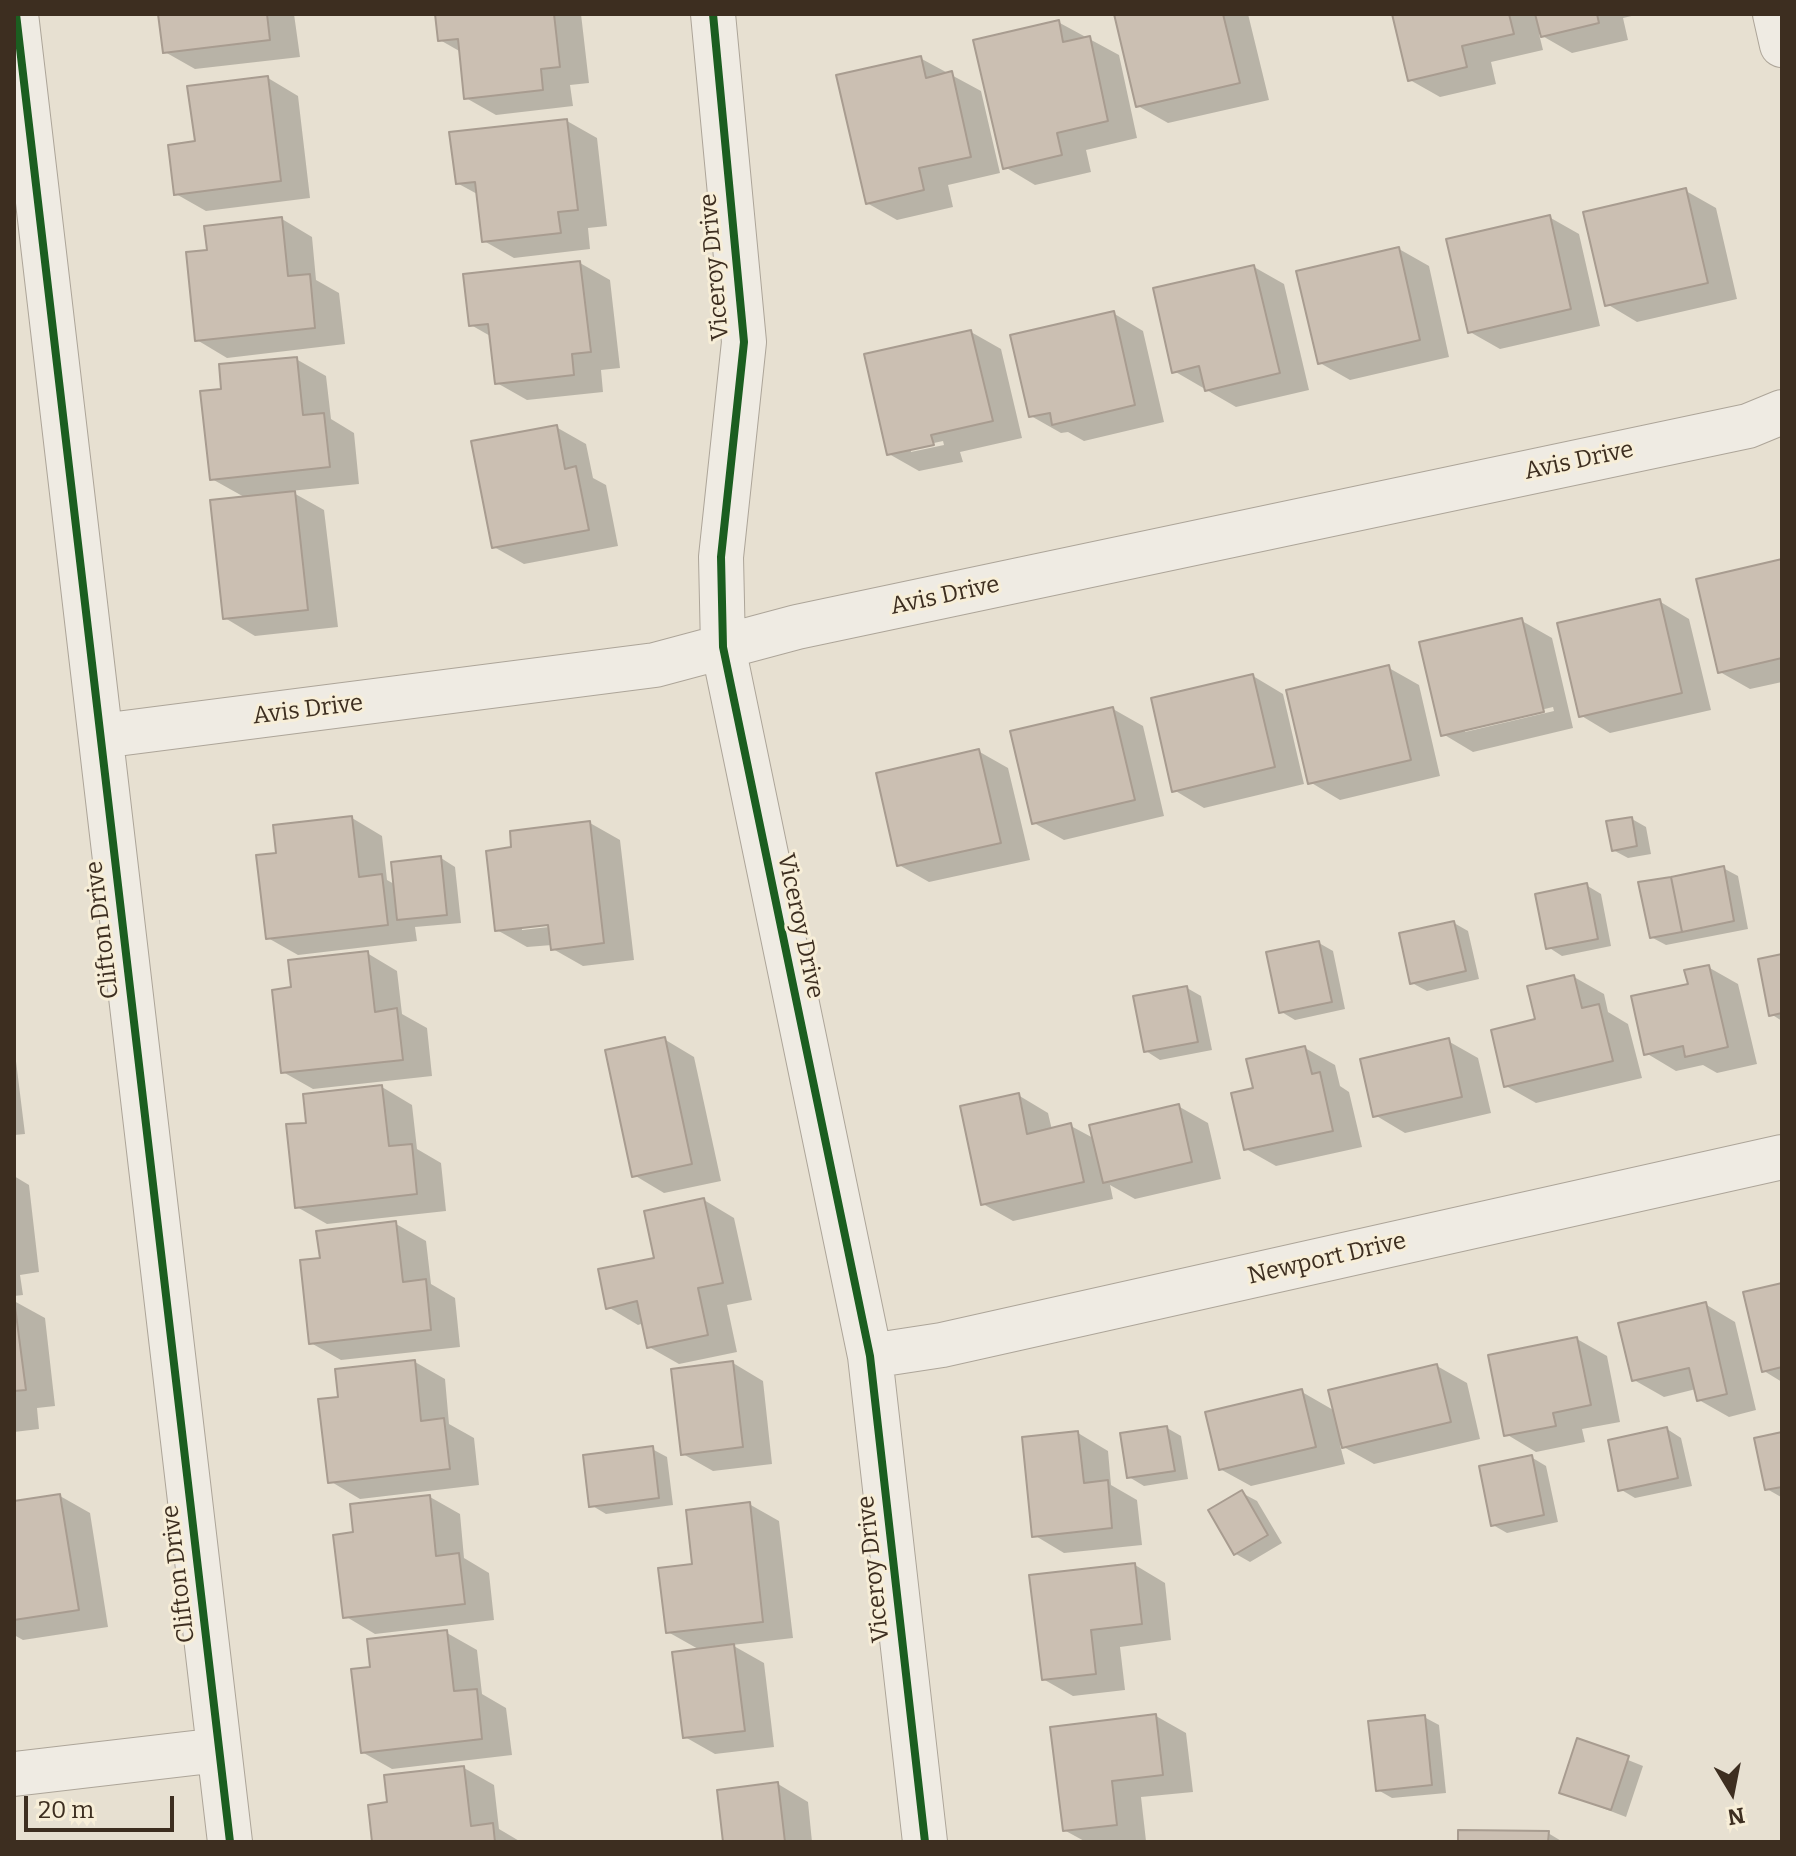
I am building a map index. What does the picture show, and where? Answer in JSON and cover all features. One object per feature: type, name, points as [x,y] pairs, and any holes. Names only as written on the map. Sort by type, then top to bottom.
[{"type":"street","name":"Clifton Drive","points":[[16,14],[230,1842]]},
{"type":"street","name":"Viceroy Drive","points":[[713,14],[744,342],[721,557],[723,647],[870,1356],[925,1842]]},
{"type":"street","points":[[1775,14],[1782,45]]},
{"type":"street","name":"Avis Drive","points":[[101,736],[655,665],[797,627],[1748,426],[1782,412]]},
{"type":"street","name":"Newport Drive","points":[[870,1356],[974,1338],[1782,1157]]},
{"type":"street","points":[[14,1774],[219,1750]]},
{"type":"building","points":[[158,14],[267,14],[270,40],[163,53]]},
{"type":"building","points":[[435,14],[554,14],[560,67],[541,69],[543,90],[464,99],[458,39],[438,41]]},
{"type":"building","points":[[1114,14],[1223,14],[1240,83],[1136,107]]},
{"type":"building","points":[[1392,14],[1509,14],[1514,34],[1462,46],[1467,67],[1408,81]]},
{"type":"building","points":[[1535,14],[1597,14],[1599,23],[1541,37]]},
{"type":"building","points":[[1059,20],[1063,42],[1090,36],[1108,121],[1057,133],[1062,155],[1003,169],[973,40]]},
{"type":"building","points":[[921,56],[926,78],[952,71],[971,157],[919,168],[924,190],[866,204],[836,75]]},
{"type":"building","points":[[268,76],[281,181],[174,195],[168,145],[195,141],[187,86]]},
{"type":"building","points":[[567,119],[578,210],[558,212],[561,233],[482,242],[475,182],[456,184],[449,132]]},
{"type":"building","points":[[1686,188],[1708,283],[1605,306],[1583,212]]},
{"type":"building","points":[[1550,215],[1571,309],[1468,333],[1446,239]]},
{"type":"building","points":[[282,217],[288,276],[310,274],[315,328],[195,341],[186,252],[207,250],[204,226]]},
{"type":"building","points":[[1399,247],[1420,340],[1318,364],[1296,271]]},
{"type":"building","points":[[580,261],[591,352],[572,354],[574,375],[495,384],[488,324],[469,326],[463,274]]},
{"type":"building","points":[[1254,265],[1280,373],[1205,391],[1199,366],[1172,373],[1153,288]]},
{"type":"building","points":[[1114,311],[1135,405],[1052,425],[1050,413],[1029,417],[1010,335]]},
{"type":"building","points":[[971,330],[993,421],[931,435],[934,445],[887,455],[864,354]]},
{"type":"building","points":[[297,357],[303,415],[324,413],[330,467],[210,480],[200,391],[221,389],[219,364]]},
{"type":"building","points":[[557,425],[565,469],[576,466],[589,530],[492,548],[471,441]]},
{"type":"building","points":[[295,491],[308,610],[223,619],[210,500]]},
{"type":"building","points":[[1782,559],[1782,658],[1718,673],[1696,579]]},
{"type":"building","points":[[1660,599],[1682,693],[1579,717],[1557,623]]},
{"type":"building","points":[[1522,618],[1544,712],[1441,736],[1419,642]]},
{"type":"building","points":[[1389,665],[1411,760],[1308,784],[1286,690]]},
{"type":"building","points":[[1253,674],[1275,767],[1172,792],[1151,698]]},
{"type":"building","points":[[1113,707],[1135,800],[1032,824],[1010,731]]},
{"type":"building","points":[[979,749],[1001,843],[897,866],[876,773]]},
{"type":"building","points":[[352,816],[359,877],[382,874],[388,925],[266,939],[256,855],[276,853],[273,825]]},
{"type":"building","points":[[1632,817],[1637,846],[1612,851],[1606,821]]},
{"type":"building","points":[[590,821],[604,943],[551,950],[548,925],[495,931],[486,851],[511,847],[510,831]]},
{"type":"building","points":[[441,856],[447,915],[397,920],[391,862]]},
{"type":"building","points":[[1724,866],[1734,921],[1682,932],[1671,877]]},
{"type":"building","points":[[1671,877],[1682,932],[1650,938],[1638,882]]},
{"type":"building","points":[[1587,883],[1598,939],[1546,949],[1535,894]]},
{"type":"building","points":[[1454,921],[1466,971],[1410,984],[1399,933]]},
{"type":"building","points":[[1319,941],[1332,1002],[1279,1013],[1266,952]]},
{"type":"building","points":[[368,951],[375,1012],[397,1008],[403,1060],[281,1073],[272,990],[291,987],[288,960]]},
{"type":"building","points":[[1782,954],[1782,1013],[1769,1016],[1758,959]]},
{"type":"building","points":[[1709,965],[1728,1047],[1685,1057],[1683,1046],[1644,1055],[1631,996],[1688,984],[1684,970]]},
{"type":"building","points":[[1574,975],[1582,1008],[1599,1004],[1613,1061],[1504,1087],[1491,1030],[1535,1019],[1527,986]]},
{"type":"building","points":[[1187,986],[1198,1042],[1144,1052],[1133,996]]},
{"type":"building","points":[[665,1037],[692,1164],[632,1177],[605,1050]]},
{"type":"building","points":[[1449,1038],[1462,1097],[1373,1117],[1360,1059]]},
{"type":"building","points":[[1305,1046],[1312,1074],[1320,1072],[1333,1131],[1244,1150],[1231,1093],[1253,1088],[1246,1059]]},
{"type":"building","points":[[382,1085],[389,1146],[412,1144],[417,1194],[295,1208],[286,1124],[306,1123],[303,1094]]},
{"type":"building","points":[[1019,1093],[1027,1134],[1071,1123],[1084,1182],[981,1205],[960,1106]]},
{"type":"building","points":[[1179,1104],[1192,1162],[1103,1183],[1089,1125]]},
{"type":"building","points":[[704,1198],[723,1283],[698,1288],[708,1335],[647,1348],[637,1301],[606,1309],[598,1269],[654,1258],[644,1211]]},
{"type":"building","points":[[396,1221],[403,1282],[426,1279],[431,1330],[309,1344],[300,1260],[320,1258],[316,1231]]},
{"type":"building","points":[[1782,1283],[1782,1367],[1762,1372],[1743,1292]]},
{"type":"building","points":[[14,1299],[26,1390],[14,1391]]},
{"type":"building","points":[[1706,1302],[1727,1394],[1697,1401],[1689,1368],[1632,1381],[1618,1323]]},
{"type":"building","points":[[1577,1337],[1591,1405],[1553,1413],[1556,1426],[1504,1436],[1488,1355]]},
{"type":"building","points":[[415,1360],[421,1421],[444,1418],[450,1469],[328,1483],[318,1399],[338,1397],[335,1369]]},
{"type":"building","points":[[733,1361],[743,1447],[681,1455],[671,1369]]},
{"type":"building","points":[[1437,1364],[1451,1422],[1342,1448],[1328,1390]]},
{"type":"building","points":[[1302,1389],[1316,1447],[1219,1470],[1205,1412]]},
{"type":"building","points":[[1167,1426],[1175,1471],[1127,1478],[1120,1433]]},
{"type":"building","points":[[1667,1427],[1678,1478],[1618,1491],[1608,1440]]},
{"type":"building","points":[[1078,1431],[1084,1483],[1108,1480],[1112,1528],[1032,1537],[1022,1437]]},
{"type":"building","points":[[1782,1432],[1782,1487],[1765,1490],[1754,1438]]},
{"type":"building","points":[[653,1446],[659,1498],[589,1507],[583,1455]]},
{"type":"building","points":[[1532,1455],[1544,1515],[1491,1526],[1479,1466]]},
{"type":"building","points":[[1242,1490],[1268,1535],[1234,1555],[1208,1510]]},
{"type":"building","points":[[60,1494],[79,1610],[14,1620],[14,1501]]},
{"type":"building","points":[[430,1495],[436,1556],[459,1553],[465,1604],[343,1618],[333,1535],[353,1532],[350,1504]]},
{"type":"building","points":[[750,1502],[763,1622],[666,1633],[658,1568],[692,1564],[686,1510]]},
{"type":"building","points":[[1135,1563],[1142,1624],[1091,1630],[1096,1674],[1042,1680],[1029,1575]]},
{"type":"building","points":[[447,1630],[454,1691],[477,1689],[482,1739],[361,1753],[351,1669],[370,1667],[367,1639]]},
{"type":"building","points":[[734,1644],[745,1731],[683,1738],[672,1652]]},
{"type":"building","points":[[1156,1714],[1163,1775],[1112,1781],[1117,1825],[1063,1831],[1050,1727]]},
{"type":"building","points":[[1425,1715],[1432,1785],[1376,1791],[1368,1721]]},
{"type":"building","points":[[1577,1738],[1629,1756],[1611,1810],[1559,1793]]},
{"type":"building","points":[[464,1766],[471,1826],[493,1823],[495,1842],[372,1842],[368,1805],[387,1802],[384,1775]]},
{"type":"building","points":[[778,1782],[785,1842],[723,1842],[717,1790]]},
{"type":"building","points":[[1458,1830],[1549,1831],[1548,1842],[1458,1842]]},
{"type":"cycle path","points":[[16,14],[230,1842]]},
{"type":"cycle path","points":[[713,14],[744,342],[721,557],[723,647],[870,1356],[925,1842]]}]
